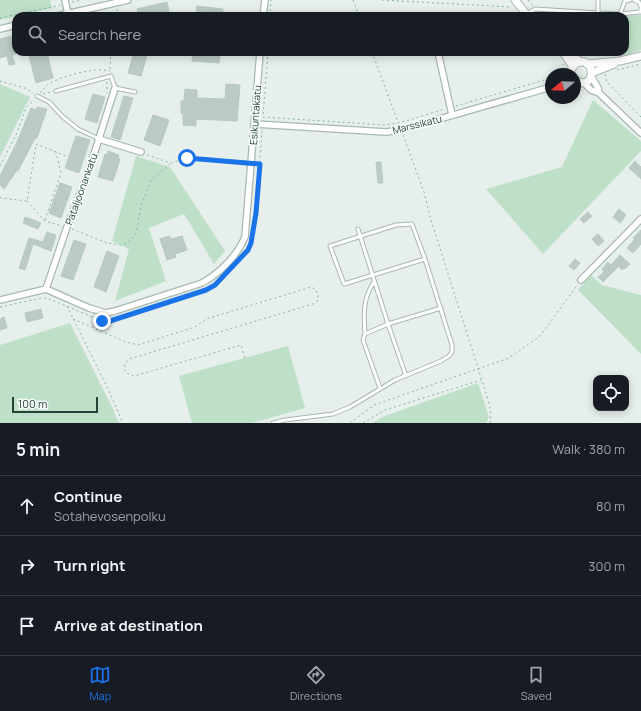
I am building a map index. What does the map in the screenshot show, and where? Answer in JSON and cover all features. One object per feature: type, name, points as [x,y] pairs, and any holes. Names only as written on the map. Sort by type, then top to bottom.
[{"type":"street","points":[[77,12],[128,0]]},
{"type":"street","points":[[264,12],[265,0]]},
{"type":"street","points":[[65,2],[68,12]]},
{"type":"street","points":[[514,3],[524,12]]},
{"type":"street","points":[[0,29],[12,26]]},
{"type":"street","name":"Esikuntakatu","points":[[46,289],[89,308],[106,313],[195,286],[212,278],[235,256],[245,237],[260,56]]},
{"type":"street","points":[[439,56],[452,115]]},
{"type":"street","points":[[566,56],[570,68]]},
{"type":"street","points":[[572,56],[591,69],[599,93]]},
{"type":"street","points":[[575,68],[578,63],[616,62],[641,56]]},
{"type":"street","points":[[581,82],[587,81],[592,74],[616,62]]},
{"type":"street","points":[[581,84],[599,93],[641,133]]},
{"type":"street","name":"Pataljoonankatu","points":[[46,289],[88,173],[115,88]]},
{"type":"street","name":"Marssikatu","points":[[255,124],[386,132],[401,130],[545,89]]},
{"type":"street","points":[[99,139],[141,152]]},
{"type":"street","points":[[581,280],[641,220]]},
{"type":"street","points":[[0,300],[46,289]]},
{"type":"lane","points":[[598,0],[598,12]]},
{"type":"lane","points":[[621,12],[626,1],[630,0]]},
{"type":"lane","points":[[629,13],[640,12],[641,8],[639,2],[634,0]]},
{"type":"lane","points":[[531,12],[535,9],[582,12]]},
{"type":"lane","points":[[56,91],[111,76],[115,88],[135,92]]},
{"type":"lane","points":[[37,96],[49,102],[78,129],[99,139]]},
{"type":"lane","points":[[273,423],[333,414],[350,407],[380,388],[441,362],[449,356],[452,352],[452,345],[425,259],[412,224],[396,225],[330,246],[344,284],[425,259]]},
{"type":"lane","points":[[358,229],[374,282],[406,376]]},
{"type":"lane","points":[[374,282],[368,290],[363,309],[365,334],[363,340],[380,388]]},
{"type":"lane","points":[[365,334],[388,324],[441,308]]},
{"type":"path","points":[[24,12],[65,2],[81,0]]},
{"type":"path","points":[[270,12],[272,0]]},
{"type":"path","points":[[353,0],[358,12]]},
{"type":"path","points":[[382,0],[514,3]]},
{"type":"path","points":[[116,8],[117,12]]},
{"type":"path","points":[[0,18],[12,15]]},
{"type":"path","points":[[111,56],[111,76]]},
{"type":"path","points":[[268,56],[263,117],[385,125],[399,123],[545,80]]},
{"type":"path","points":[[374,56],[424,192],[431,220],[490,407],[490,423]]},
{"type":"path","points":[[617,70],[641,64]]},
{"type":"path","points":[[0,166],[16,135],[26,108],[52,82],[71,75],[90,71],[110,71]]},
{"type":"path","points":[[610,72],[605,74],[607,82],[641,118]]},
{"type":"path","points":[[0,81],[25,88],[37,96],[56,91]]},
{"type":"path","points":[[237,262],[248,250],[251,243],[256,213],[263,124]]},
{"type":"path","points":[[28,201],[36,144],[66,156]]},
{"type":"path","points":[[45,221],[61,173],[56,152]]},
{"type":"path","points":[[141,152],[171,163]]},
{"type":"path","points":[[0,197],[28,201],[45,221],[68,227],[106,243],[121,245],[130,241],[136,233],[141,206],[151,180],[171,163],[192,158],[252,164]]},
{"type":"path","points":[[0,307],[47,298],[102,321],[110,321],[206,290],[215,285],[232,267]]},
{"type":"path","points":[[350,423],[374,405],[509,358],[540,336],[581,280]]},
{"type":"path","points":[[73,319],[126,342],[138,345],[195,327],[206,319],[310,287],[316,289],[318,300],[313,304],[129,359],[125,364],[124,369],[126,374],[134,376],[241,345],[245,358]]},
{"type":"path","points":[[67,306],[109,391],[122,423]]},
{"type":"path","points":[[363,423],[385,410],[481,379]]},
{"type":"green space","points":[[0,0],[50,0],[52,8],[35,12],[12,12],[12,17],[0,20]]},
{"type":"green space","points":[[641,15],[641,50],[629,54],[629,16]]},
{"type":"green space","points":[[0,84],[30,97],[0,157]]},
{"type":"green space","points":[[593,100],[641,141],[641,151],[543,254],[486,189],[562,167]]},
{"type":"green space","points":[[136,156],[170,167],[225,251],[214,264],[184,214],[149,228],[166,281],[115,301],[129,249],[112,241]]},
{"type":"green space","points":[[591,275],[602,285],[641,295],[641,354],[578,290]]},
{"type":"green space","points":[[70,323],[119,423],[0,423],[0,345]]},
{"type":"green space","points":[[288,346],[305,408],[252,423],[192,423],[179,376]]},
{"type":"green space","points":[[478,383],[489,417],[486,423],[372,423],[385,416]]},
{"type":"building","points":[[167,2],[169,12],[138,12],[137,9]]},
{"type":"building","points":[[197,6],[223,9],[223,12],[196,12]]},
{"type":"building","points":[[12,36],[12,56],[15,64],[9,65],[7,56],[0,58],[0,39]]},
{"type":"building","points":[[29,56],[48,56],[53,78],[36,83]]},
{"type":"building","points":[[133,56],[147,56],[141,76],[128,73]]},
{"type":"building","points":[[193,56],[220,56],[219,63],[192,61]]},
{"type":"building","points":[[226,84],[240,85],[237,121],[196,119],[196,126],[183,125],[181,101],[184,101],[185,89],[197,90],[197,98],[225,99]]},
{"type":"building","points":[[93,94],[105,97],[97,123],[85,119]]},
{"type":"building","points":[[124,96],[133,98],[120,140],[111,137]]},
{"type":"building","points":[[37,107],[47,109],[37,138],[35,138],[18,171],[17,170],[4,189],[0,185],[0,176],[17,142],[31,108],[36,110]]},
{"type":"building","points":[[153,115],[169,120],[160,146],[144,140]]},
{"type":"building","points":[[76,136],[90,140],[79,173],[65,168]]},
{"type":"building","points":[[108,151],[119,155],[118,158],[120,159],[113,181],[98,177],[105,154],[107,155]]},
{"type":"building","points":[[635,161],[641,167],[641,179],[629,168]]},
{"type":"building","points":[[376,162],[381,162],[383,183],[378,183]]},
{"type":"building","points":[[60,183],[72,187],[61,218],[49,213]]},
{"type":"building","points":[[619,209],[626,215],[620,223],[613,217]]},
{"type":"building","points":[[588,212],[592,216],[584,223],[580,219]]},
{"type":"building","points":[[25,217],[41,223],[38,229],[23,223]]},
{"type":"building","points":[[641,230],[641,244],[633,253],[627,248],[635,239],[633,238]]},
{"type":"building","points":[[47,232],[56,235],[51,251],[33,244],[25,270],[19,268],[29,238],[43,242]]},
{"type":"building","points":[[598,234],[604,241],[598,246],[592,239]]},
{"type":"building","points":[[169,236],[171,239],[182,236],[187,250],[175,254],[176,257],[167,260],[160,239]]},
{"type":"building","points":[[74,240],[86,244],[73,280],[61,276]]},
{"type":"building","points":[[107,251],[119,256],[106,292],[94,287]]},
{"type":"building","points":[[620,255],[630,264],[622,270],[619,266],[603,282],[598,277],[604,272],[602,269],[608,262],[611,265]]},
{"type":"building","points":[[575,259],[580,263],[574,270],[569,266]]},
{"type":"building","points":[[41,309],[43,318],[27,322],[25,313]]},
{"type":"building","points":[[4,317],[7,328],[0,330],[0,319]]},
{"type":"route","points":[[102,321],[110,321],[206,290],[215,285],[248,250],[251,243],[256,213],[260,164],[187,158]]}]
